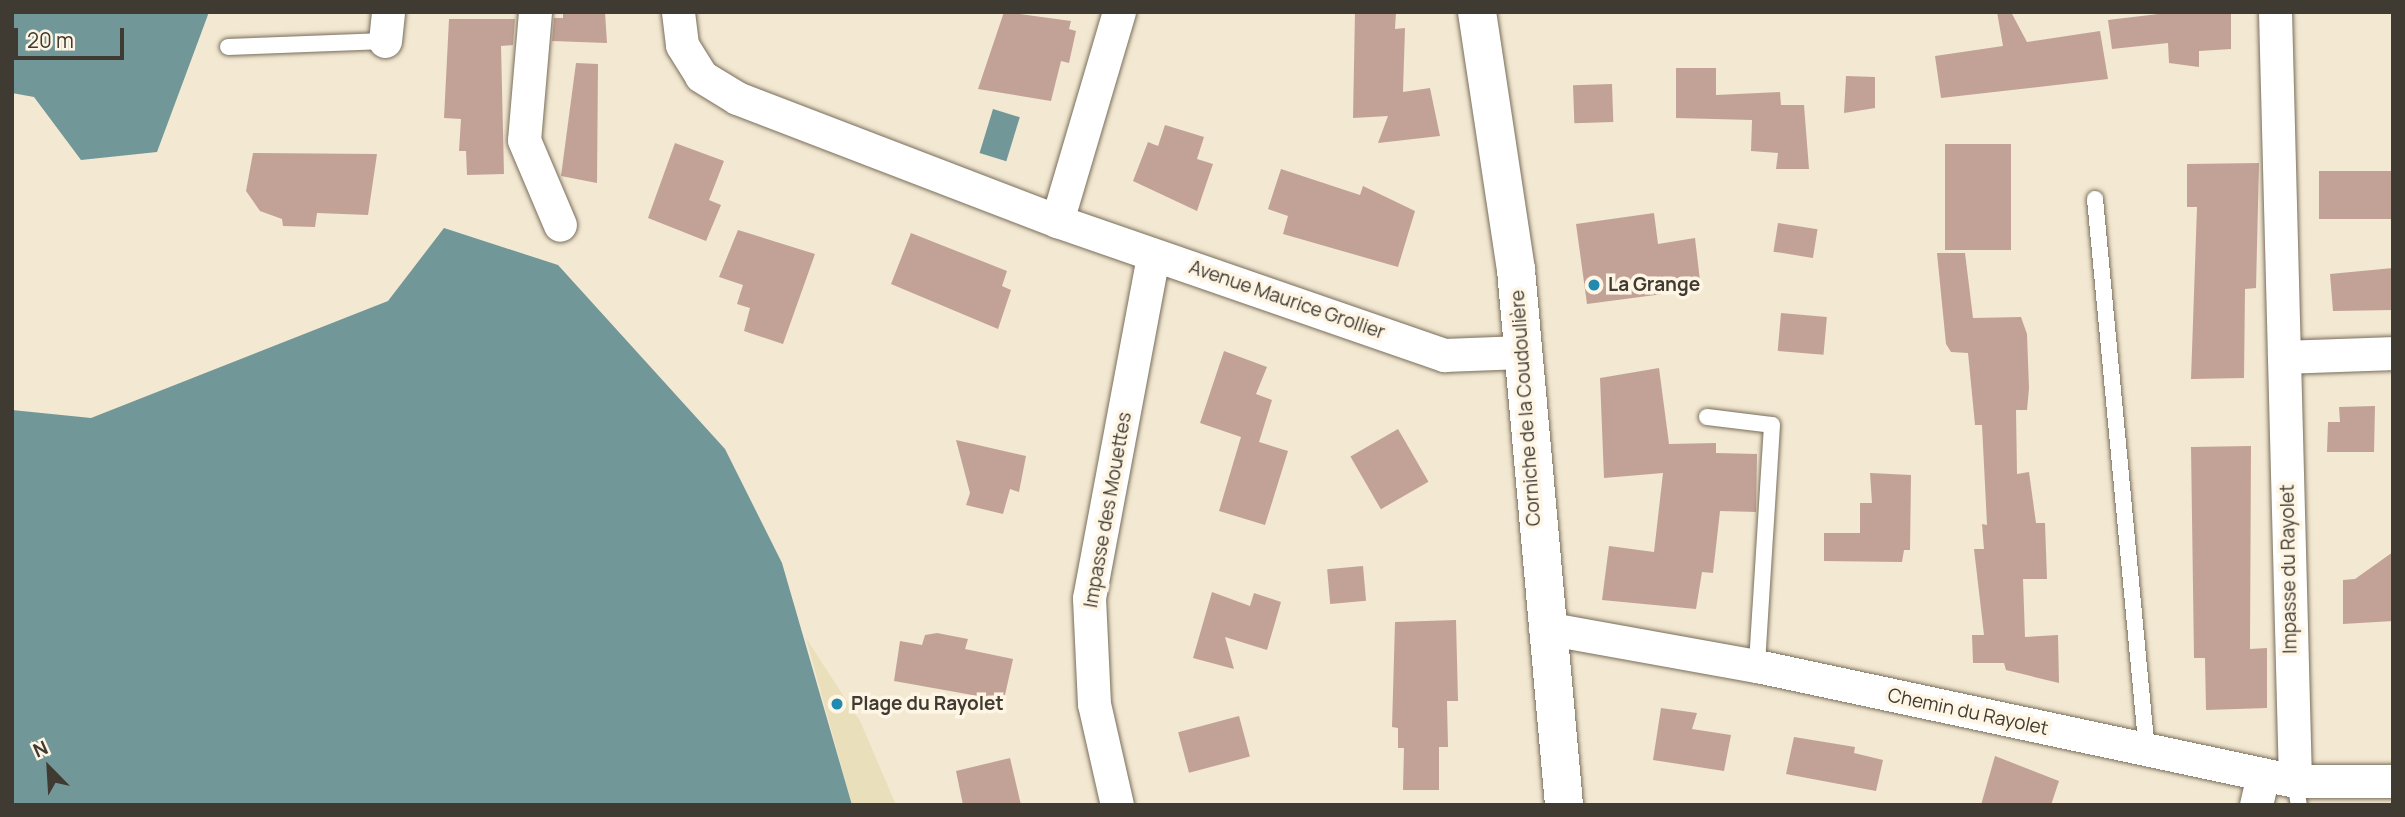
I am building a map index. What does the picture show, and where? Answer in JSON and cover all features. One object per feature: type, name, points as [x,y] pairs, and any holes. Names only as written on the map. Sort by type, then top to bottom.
[{"type":"main road","name":"Corniche de la Coudoulière","points":[[1477,12],[1522,352],[1545,628],[1564,805]]},
{"type":"street","points":[[535,12],[524,140],[560,225]]},
{"type":"street","name":"Avenue Maurice Grollier","points":[[678,12],[682,45],[701,76],[737,98],[1153,256],[1315,306],[1444,355],[1522,352]]},
{"type":"street","points":[[1057,221],[1119,12]]},
{"type":"street","name":"Impasse du Rayolet","points":[[2275,12],[2284,357],[2278,792]]},
{"type":"street","name":"Impasse des Mouettes","points":[[1117,805],[1094,704],[1089,598],[1153,256]]},
{"type":"street","points":[[2284,357],[2393,353]]},
{"type":"street","name":"Chemin du Rayolet","points":[[1545,628],[1757,666],[2147,752],[2278,792],[2393,781]]},
{"type":"lane","points":[[228,47],[386,26]]},
{"type":"lane","points":[[2095,199],[2147,752]]},
{"type":"lane","points":[[1707,417],[1772,425],[1757,666]]},
{"type":"sand","name":"Plage du Rayolet","points":[[806,638],[861,723],[896,805],[852,805]]},
{"type":"water","points":[[12,12],[209,12],[157,152],[81,160],[34,97],[12,93]]},
{"type":"water","points":[[993,109],[1020,117],[1006,161],[980,153]]},
{"type":"water","points":[[444,228],[558,265],[725,449],[782,563],[852,805],[12,805],[12,410],[91,418],[388,301]]},
{"type":"building","points":[[563,12],[605,12],[607,43],[552,41],[554,18],[563,18]]},
{"type":"building","points":[[1004,12],[1071,21],[1069,29],[1076,31],[1069,63],[1061,61],[1051,101],[978,89]]},
{"type":"building","points":[[1355,12],[1396,12],[1395,29],[1405,28],[1403,92],[1430,88],[1440,136],[1378,143],[1388,116],[1353,118]]},
{"type":"building","points":[[1997,12],[2011,12],[2027,42],[2100,31],[2108,79],[1941,98],[1935,56],[2003,46]]},
{"type":"building","points":[[2175,12],[2231,12],[2231,49],[2199,51],[2199,67],[2169,63],[2168,43],[2112,49],[2108,20]]},
{"type":"building","points":[[449,19],[515,19],[513,45],[501,46],[504,174],[467,175],[466,151],[459,151],[461,119],[444,118]]},
{"type":"building","points":[[576,63],[598,64],[597,183],[561,176]]},
{"type":"building","points":[[1676,68],[1716,68],[1716,95],[1780,92],[1781,105],[1804,105],[1809,169],[1776,169],[1778,153],[1751,151],[1752,120],[1676,118]]},
{"type":"building","points":[[1846,76],[1875,77],[1875,108],[1844,113]]},
{"type":"building","points":[[1612,84],[1613,122],[1574,123],[1573,85]]},
{"type":"building","points":[[1165,125],[1204,137],[1197,159],[1213,164],[1197,211],[1133,181],[1148,142],[1158,146]]},
{"type":"building","points":[[675,143],[724,161],[709,200],[721,205],[706,241],[648,218]]},
{"type":"building","points":[[1945,144],[2011,144],[2011,250],[1945,250]]},
{"type":"building","points":[[253,153],[377,154],[368,215],[317,213],[315,227],[283,226],[282,219],[260,211],[246,191]]},
{"type":"building","points":[[2259,163],[2256,288],[2245,289],[2244,378],[2191,379],[2197,207],[2187,207],[2187,164]]},
{"type":"building","points":[[1281,169],[1360,195],[1363,186],[1415,211],[1398,267],[1283,234],[1288,216],[1268,209]]},
{"type":"building","points":[[2319,171],[2393,171],[2393,219],[2319,219]]},
{"type":"building","points":[[1654,213],[1658,244],[1695,238],[1701,289],[1587,304],[1576,224]]},
{"type":"building","points":[[1778,223],[1818,229],[1813,258],[1773,252]]},
{"type":"building","points":[[738,230],[815,254],[783,344],[744,331],[750,308],[737,304],[743,285],[719,277]]},
{"type":"building","points":[[911,233],[1007,271],[1002,286],[1011,290],[998,329],[891,284]]},
{"type":"building","points":[[1937,253],[1965,253],[1973,318],[2021,317],[2027,334],[2029,388],[2027,410],[2016,410],[2017,474],[2029,472],[2036,523],[2045,523],[2047,579],[2023,579],[2025,637],[2058,635],[2059,683],[2006,670],[2004,663],[1973,663],[1972,635],[1984,635],[1974,549],[1984,549],[1982,524],[1987,525],[1982,425],[1975,425],[1968,353],[1951,352],[1946,344]]},
{"type":"building","points":[[2393,268],[2393,310],[2333,311],[2330,274]]},
{"type":"building","points":[[1781,313],[1827,317],[1824,355],[1778,351]]},
{"type":"building","points":[[1224,351],[1267,367],[1256,394],[1272,400],[1259,442],[1288,451],[1265,525],[1219,511],[1241,437],[1200,423]]},
{"type":"building","points":[[1659,368],[1669,444],[1716,443],[1716,453],[1757,454],[1756,512],[1720,511],[1713,573],[1702,572],[1696,609],[1602,600],[1609,546],[1654,552],[1663,473],[1604,478],[1600,378]]},
{"type":"building","points":[[2375,406],[2374,452],[2327,452],[2328,422],[2340,422],[2339,407]]},
{"type":"building","points":[[1398,429],[1428,482],[1381,509],[1350,456]]},
{"type":"building","points":[[956,440],[1026,456],[1019,492],[1010,489],[1003,514],[966,505],[970,493]]},
{"type":"building","points":[[2251,446],[2250,649],[2267,648],[2267,708],[2206,710],[2205,658],[2194,658],[2191,447]]},
{"type":"building","points":[[1870,473],[1911,475],[1910,550],[1904,550],[1902,562],[1824,561],[1824,533],[1860,533],[1860,503],[1872,503]]},
{"type":"building","points":[[2393,552],[2393,621],[2343,624],[2343,580],[2355,579]]},
{"type":"building","points":[[1363,566],[1366,601],[1330,604],[1327,569]]},
{"type":"building","points":[[1212,592],[1250,606],[1254,593],[1281,602],[1267,650],[1225,637],[1234,669],[1193,658]]},
{"type":"building","points":[[1456,620],[1458,701],[1447,701],[1448,747],[1439,747],[1439,790],[1403,790],[1404,748],[1398,748],[1398,728],[1392,727],[1395,622]]},
{"type":"building","points":[[937,633],[968,639],[965,649],[1013,659],[1005,695],[989,698],[894,681],[900,641],[922,645],[925,635]]},
{"type":"building","points":[[1661,708],[1697,713],[1692,729],[1731,735],[1724,771],[1653,760]]},
{"type":"building","points":[[1239,716],[1250,757],[1189,773],[1178,732]]},
{"type":"building","points":[[1794,737],[1855,747],[1854,753],[1883,760],[1876,791],[1786,774]]},
{"type":"building","points":[[1995,756],[2059,781],[2051,805],[1981,805]]},
{"type":"building","points":[[1010,758],[1021,805],[963,805],[956,771]]},
{"type":"place","name":"La Grange","points":[[1594,285]]},
{"type":"place","name":"Plage du Rayolet","points":[[837,704]]}]
